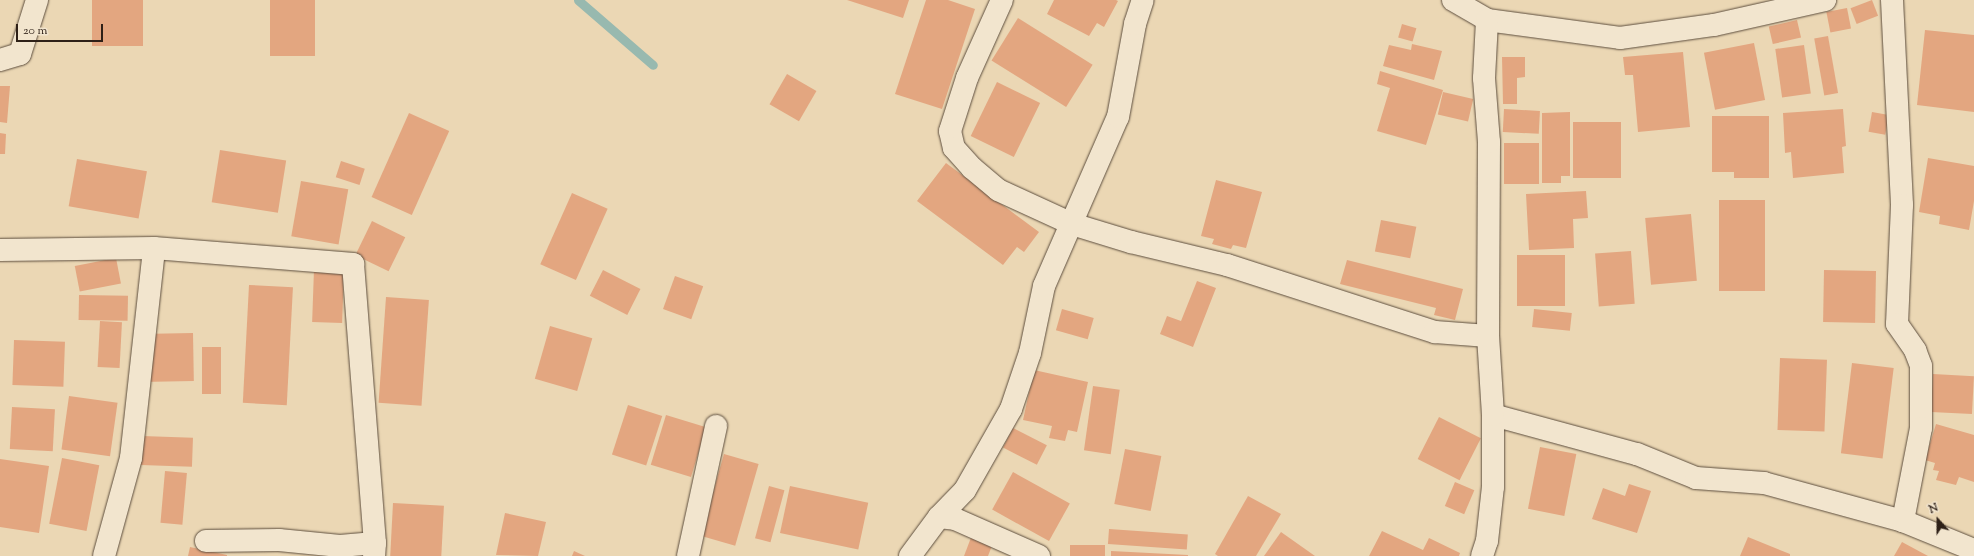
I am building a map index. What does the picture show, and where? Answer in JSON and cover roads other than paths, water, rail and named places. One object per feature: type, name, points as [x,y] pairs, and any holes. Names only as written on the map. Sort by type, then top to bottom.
[{"type":"street","points":[[0,60],[20,54],[36,0]]},
{"type":"street","points":[[1002,0],[967,78],[950,131],[954,148],[972,168],[998,190],[1072,224],[1131,242],[1227,265],[1435,332],[1488,336]]},
{"type":"street","points":[[910,556],[939,516],[965,490],[1011,409],[1030,353],[1044,286],[1118,117],[1135,24],[1142,0]]},
{"type":"street","points":[[1453,0],[1488,20],[1620,38],[1714,25],[1825,0]]},
{"type":"street","points":[[1892,0],[1902,205],[1897,324],[1915,350],[1921,366],[1921,428],[1902,521]]},
{"type":"street","points":[[1482,556],[1487,542],[1493,487],[1493,415],[1488,336],[1489,142],[1484,78],[1488,20]]},
{"type":"street","points":[[104,556],[131,458],[154,248]]},
{"type":"street","points":[[0,250],[154,248],[353,264],[374,550],[279,540],[206,541]]},
{"type":"street","points":[[1493,415],[1637,454],[1696,478],[1764,484],[1902,521],[1974,550]]},
{"type":"street","points":[[688,556],[716,426]]},
{"type":"street","points":[[939,516],[955,519],[1039,556]]},
{"type":"waterway","points":[[578,0],[653,65]]}]
